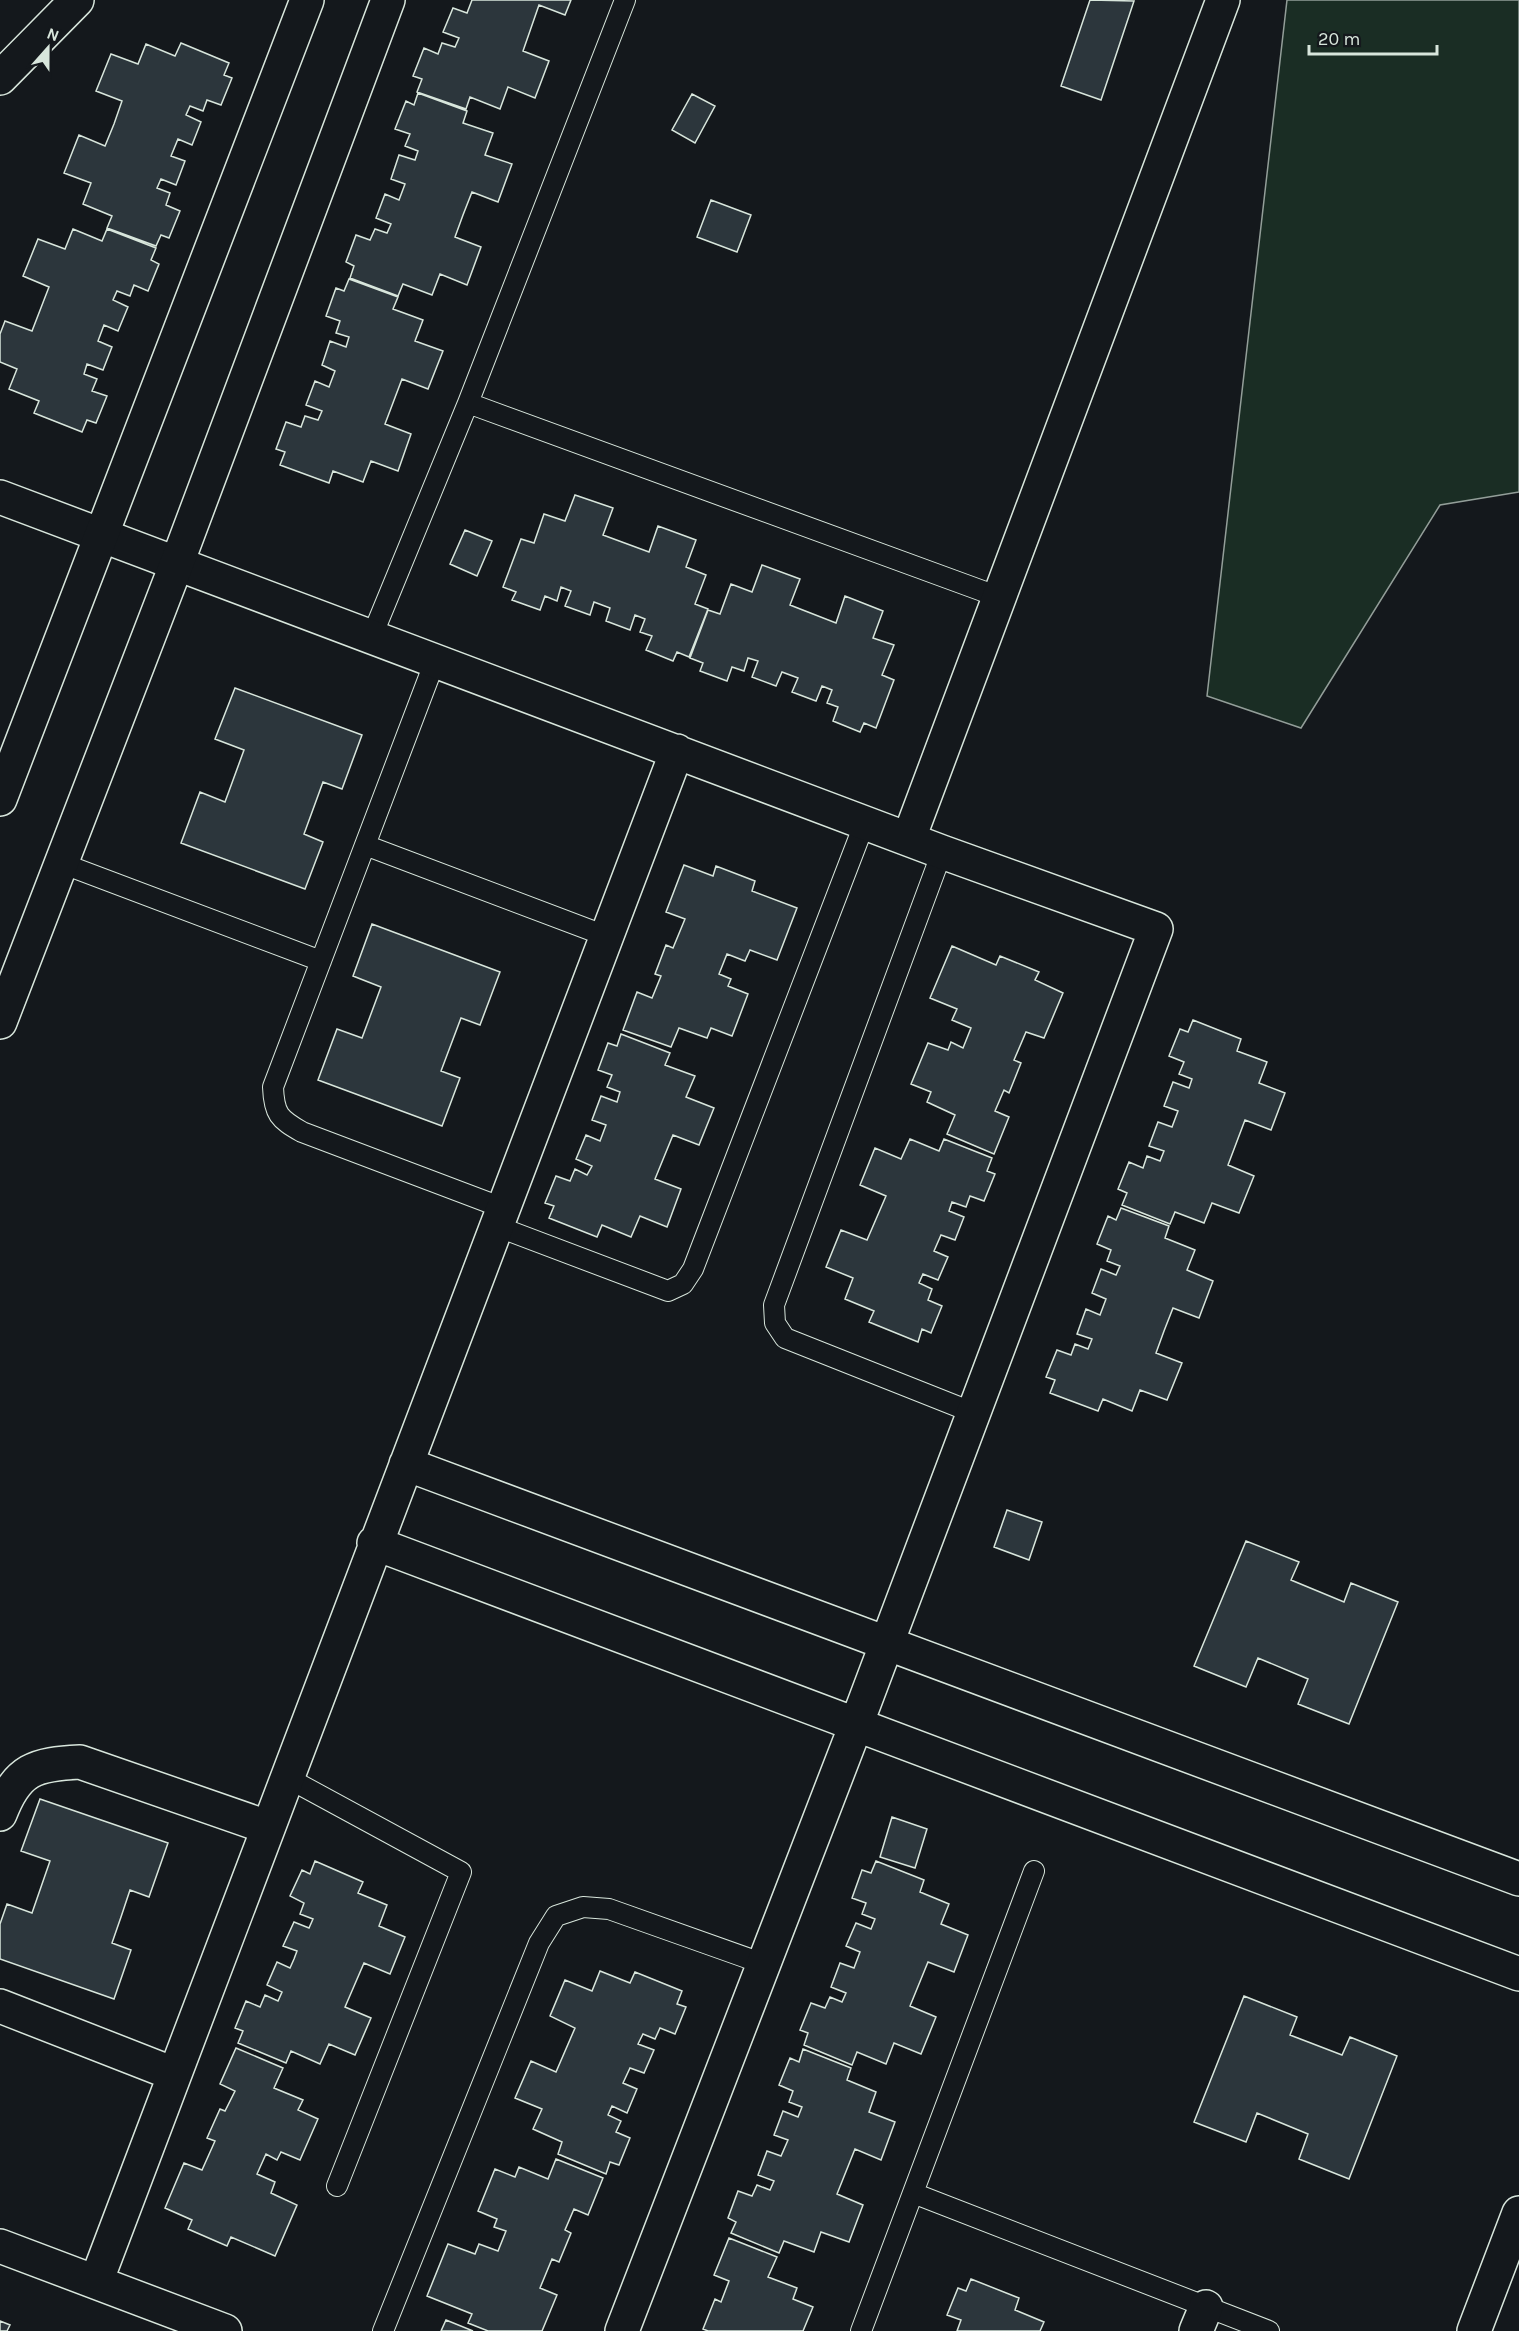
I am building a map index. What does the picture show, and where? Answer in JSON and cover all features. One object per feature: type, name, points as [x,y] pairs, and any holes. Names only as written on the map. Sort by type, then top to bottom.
[{"type":"street","points":[[0,78],[77,0]]},
{"type":"street","points":[[0,799],[307,0]]},
{"type":"street","points":[[0,1022],[177,563],[388,0]]},
{"type":"street","points":[[909,838],[1222,0]]},
{"type":"street","points":[[0,498],[942,852],[1156,929],[856,1725],[622,2331]]},
{"type":"street","points":[[96,2282],[374,1543],[677,751]]},
{"type":"street","points":[[406,1464],[1519,1879]]},
{"type":"street","points":[[374,1543],[1519,1974]]},
{"type":"street","points":[[2,1804],[23,1775],[47,1764],[80,1762],[267,1827]]},
{"type":"street","points":[[0,2006],[174,2074]]},
{"type":"street","points":[[1474,2331],[1519,2213]]},
{"type":"street","points":[[0,2246],[225,2331]]},
{"type":"lane","points":[[372,636],[468,403],[625,0]]},
{"type":"lane","points":[[468,403],[999,597]]},
{"type":"lane","points":[[435,661],[273,1087],[274,1107],[287,1123],[302,1132],[668,1291],[683,1284],[693,1269],[865,822]]},
{"type":"lane","points":[[365,846],[606,936]]},
{"type":"lane","points":[[942,852],[774,1305],[775,1323],[785,1338],[974,1413]]},
{"type":"lane","points":[[61,863],[321,961]]},
{"type":"lane","points":[[286,1777],[461,1872],[337,2186]]},
{"type":"lane","points":[[861,2331],[1034,1871]]},
{"type":"lane","points":[[383,2331],[539,1943],[556,1916],[583,1907],[609,1909],[764,1964]]},
{"type":"lane","points":[[913,2193],[1201,2319],[1269,2331]]},
{"type":"green space","points":[[1287,0],[1519,0],[1519,492],[1440,505],[1301,728],[1207,696]]},
{"type":"building","points":[[472,0],[571,0],[565,15],[539,5],[523,51],[549,61],[535,98],[508,87],[500,109],[470,97],[466,109],[417,92],[422,79],[413,76],[424,48],[438,54],[442,43],[455,47],[459,38],[443,32],[453,8],[467,13]]},
{"type":"building","points":[[1090,0],[1134,1],[1101,100],[1061,86]]},
{"type":"building","points":[[181,43],[229,63],[224,75],[232,78],[221,105],[207,100],[203,111],[190,106],[186,115],[201,122],[192,145],[178,139],[171,156],[185,161],[176,185],[161,179],[157,188],[170,193],[166,205],[180,211],[169,238],[161,235],[156,246],[107,228],[112,216],[83,204],[91,183],[64,173],[79,135],[105,146],[114,124],[122,101],[96,91],[111,54],[138,64],[146,44],[175,56]]},
{"type":"building","points":[[418,93],[467,111],[463,123],[493,133],[485,155],[512,164],[498,202],[472,192],[463,215],[455,237],[481,247],[467,285],[440,274],[432,295],[403,284],[398,296],[350,278],[354,266],[346,262],[356,235],[370,240],[375,229],[387,233],[391,224],[376,218],[385,194],[399,200],[405,184],[391,179],[399,155],[415,160],[418,151],[405,146],[410,134],[395,129],[406,101],[414,105]]},
{"type":"building","points":[[692,94],[715,106],[695,143],[672,130]]},
{"type":"building","points":[[711,200],[751,215],[737,252],[697,237]]},
{"type":"building","points":[[73,229],[102,241],[107,229],[156,248],[151,260],[159,264],[148,291],[134,285],[130,296],[117,291],[113,300],[128,307],[118,331],[104,325],[98,341],[112,347],[103,370],[87,364],[84,374],[97,379],[92,391],[107,396],[96,423],[87,420],[82,432],[34,413],[39,401],[9,389],[17,369],[0,362],[0,334],[5,321],[32,331],[49,287],[23,276],[38,239],[65,249]]},
{"type":"building","points":[[349,279],[398,297],[393,309],[423,320],[415,341],[443,351],[428,389],[402,379],[385,424],[411,434],[398,471],[371,461],[363,482],[333,471],[329,483],[280,465],[285,452],[276,449],[286,422],[301,427],[305,416],[318,420],[322,411],[306,405],[315,381],[329,387],[335,371],[322,365],[330,341],[346,347],[349,337],[336,333],[340,321],[326,316],[336,288],[344,291]]},
{"type":"building","points":[[575,495],[613,508],[603,535],[649,552],[658,526],[696,540],[686,567],[706,575],[695,604],[708,609],[689,657],[677,652],[673,661],[646,650],[652,636],[640,632],[645,619],[635,615],[630,630],[606,621],[610,608],[594,602],[590,615],[565,606],[571,591],[561,587],[557,601],[545,596],[540,610],[512,600],[516,592],[503,587],[521,539],[534,543],[544,514],[565,521]]},
{"type":"building","points":[[465,530],[492,541],[477,576],[450,564]]},
{"type":"building","points":[[762,565],[800,579],[790,605],[836,623],[845,596],[883,611],[873,638],[894,645],[882,675],[894,680],[876,728],[864,723],[860,732],[833,721],[838,707],[827,703],[832,690],[822,686],[816,701],[792,692],[798,678],[782,672],[776,686],[752,677],[758,661],[748,658],[744,671],[732,667],[727,681],[700,671],[703,663],[690,658],[708,610],[720,614],[731,584],[752,592]]},
{"type":"building","points":[[235,688],[362,735],[342,789],[323,782],[304,834],[323,842],[305,889],[181,843],[200,792],[225,802],[244,750],[215,739]]},
{"type":"building","points":[[684,865],[713,876],[716,866],[755,881],[752,891],[797,908],[777,960],[750,950],[745,961],[727,954],[719,974],[731,979],[728,986],[748,994],[732,1036],[711,1028],[707,1038],[679,1028],[671,1047],[623,1030],[637,992],[652,998],[661,976],[655,974],[666,945],[673,948],[685,919],[666,912]]},
{"type":"building","points":[[372,924],[500,972],[480,1025],[461,1018],[441,1071],[460,1078],[442,1126],[318,1080],[337,1029],[362,1038],[381,987],[353,976]]},
{"type":"building","points":[[952,946],[996,965],[1000,956],[1039,972],[1035,980],[1063,993],[1044,1038],[1026,1032],[1014,1060],[1021,1063],[1009,1093],[1004,1090],[995,1111],[1009,1117],[994,1154],[947,1134],[955,1115],[927,1102],[931,1092],[911,1084],[928,1043],[948,1050],[951,1042],[963,1048],[971,1028],[952,1020],[957,1009],[930,998]]},
{"type":"building","points":[[1193,1020],[1241,1039],[1237,1051],[1267,1062],[1259,1083],[1285,1093],[1271,1130],[1245,1120],[1228,1165],[1254,1176],[1239,1213],[1212,1203],[1204,1223],[1175,1212],[1170,1224],[1122,1205],[1127,1193],[1118,1189],[1129,1162],[1143,1168],[1147,1156],[1160,1161],[1164,1151],[1149,1146],[1158,1122],[1172,1127],[1178,1111],[1164,1106],[1173,1082],[1189,1088],[1192,1079],[1179,1074],[1184,1062],[1169,1056],[1180,1029],[1188,1032]]},
{"type":"building","points":[[621,1034],[670,1053],[665,1065],[695,1076],[686,1097],[714,1108],[699,1145],[673,1135],[655,1179],[681,1189],[667,1227],[640,1216],[631,1237],[602,1225],[597,1237],[549,1218],[554,1206],[545,1203],[556,1176],[570,1181],[575,1169],[587,1175],[592,1166],[576,1159],[586,1135],[600,1141],[606,1125],[592,1120],[601,1096],[617,1102],[620,1092],[607,1087],[612,1075],[598,1070],[608,1043],[617,1046]]},
{"type":"building","points":[[910,1139],[939,1151],[944,1139],[992,1158],[987,1171],[995,1174],[984,1201],[970,1196],[966,1207],[952,1202],[949,1211],[964,1217],[955,1240],[941,1235],[934,1251],[948,1257],[938,1280],[923,1274],[919,1283],[932,1289],[928,1300],[942,1306],[931,1333],[922,1329],[918,1342],[869,1322],[874,1311],[845,1299],[853,1278],[826,1267],[841,1230],[867,1240],[886,1196],[860,1185],[875,1148],[901,1159]]},
{"type":"building","points":[[1121,1208],[1169,1226],[1165,1238],[1195,1250],[1187,1270],[1213,1281],[1199,1318],[1173,1308],[1164,1331],[1156,1353],[1182,1363],[1167,1400],[1140,1390],[1132,1411],[1103,1399],[1098,1411],[1050,1393],[1055,1380],[1046,1377],[1057,1350],[1071,1355],[1075,1344],[1088,1349],[1092,1339],[1077,1334],[1086,1309],[1100,1315],[1106,1299],[1092,1293],[1101,1269],[1116,1275],[1120,1266],[1107,1261],[1111,1250],[1097,1244],[1108,1216],[1116,1220]]},
{"type":"building","points":[[1007,1510],[1042,1522],[1029,1560],[994,1547]]},
{"type":"building","points":[[1246,1541],[1299,1562],[1291,1580],[1344,1602],[1351,1583],[1398,1602],[1349,1724],[1298,1704],[1308,1679],[1258,1658],[1246,1687],[1194,1666]]},
{"type":"building","points":[[40,1799],[168,1843],[149,1897],[130,1890],[112,1943],[131,1950],[114,1999],[0,1959],[0,1924],[7,1904],[32,1913],[50,1861],[21,1851]]},
{"type":"building","points":[[892,1817],[927,1829],[915,1868],[880,1857]]},
{"type":"building","points":[[315,1861],[363,1882],[358,1893],[387,1905],[379,1926],[405,1937],[390,1974],[364,1963],[345,2007],[371,2018],[355,2055],[329,2044],[320,2064],[291,2051],[286,2063],[238,2043],[243,2031],[235,2028],[246,2001],[260,2007],[265,1995],[278,2001],[282,1992],[267,1985],[277,1962],[290,1968],[297,1951],[283,1946],[294,1922],[309,1928],[313,1919],[300,1914],[304,1903],[290,1896],[302,1870],[310,1874]]},
{"type":"building","points":[[876,1861],[924,1880],[920,1892],[949,1904],[941,1924],[968,1935],[954,1972],[928,1962],[910,2006],[936,2017],[921,2054],[894,2043],[886,2064],[857,2052],[852,2065],[804,2045],[808,2033],[800,2030],[811,2003],[825,2008],[830,1997],[842,2002],[846,1993],[831,1987],[840,1963],[854,1968],[860,1952],[846,1946],[856,1923],[871,1929],[875,1919],[862,1914],[866,1903],[852,1898],[862,1870],[871,1873]]},
{"type":"building","points":[[600,1971],[630,1983],[635,1972],[682,1991],[677,2004],[686,2007],[675,2034],[660,2028],[655,2039],[643,2034],[638,2044],[654,2050],[644,2073],[630,2068],[623,2083],[637,2089],[627,2113],[612,2106],[608,2115],[621,2121],[616,2132],[630,2138],[619,2165],[610,2162],[606,2174],[558,2154],[562,2142],[533,2129],[542,2109],[515,2098],[531,2061],[556,2072],[575,2028],[550,2016],[565,1980],[592,1991]]},
{"type":"building","points":[[1244,1996],[1297,2017],[1290,2035],[1342,2055],[1350,2037],[1397,2056],[1349,2179],[1299,2159],[1308,2134],[1257,2113],[1246,2142],[1194,2122]]},
{"type":"building","points":[[236,2048],[283,2068],[274,2088],[303,2100],[298,2110],[318,2119],[300,2160],[281,2152],[277,2160],[266,2154],[257,2174],[275,2182],[271,2193],[297,2205],[275,2256],[231,2237],[227,2246],[188,2229],[192,2220],[165,2208],[184,2163],[202,2170],[215,2141],[207,2138],[220,2109],[225,2111],[235,2091],[220,2084]]},
{"type":"building","points":[[803,2049],[851,2068],[847,2080],[876,2092],[869,2112],[895,2122],[881,2160],[855,2149],[837,2194],[863,2205],[849,2242],[821,2232],[814,2252],[784,2241],[779,2253],[731,2233],[736,2222],[728,2218],[738,2191],[752,2196],[757,2185],[770,2190],[774,2181],[758,2175],[767,2151],[781,2156],[788,2140],[774,2135],[783,2111],[798,2117],[802,2107],[789,2102],[793,2091],[779,2085],[790,2058],[799,2062]]},
{"type":"building","points":[[556,2159],[603,2178],[588,2215],[574,2209],[565,2230],[571,2233],[559,2262],[552,2259],[540,2288],[557,2295],[542,2331],[488,2331],[468,2323],[472,2314],[427,2296],[448,2244],[475,2254],[479,2244],[498,2251],[506,2231],[494,2227],[497,2219],[478,2211],[495,2169],[515,2177],[519,2167],[548,2179]]},
{"type":"building","points":[[729,2238],[777,2257],[768,2277],[797,2288],[793,2299],[813,2307],[803,2331],[708,2331],[703,2329],[715,2299],[721,2302],[729,2281],[714,2275]]},
{"type":"building","points":[[971,2279],[1019,2298],[1015,2310],[1044,2322],[1040,2331],[957,2331],[961,2320],[947,2315],[958,2288],[966,2291]]},
{"type":"building","points":[[446,2320],[473,2331],[441,2331]]},
{"type":"building","points":[[0,2321],[10,2325],[7,2331],[0,2331]]}]
